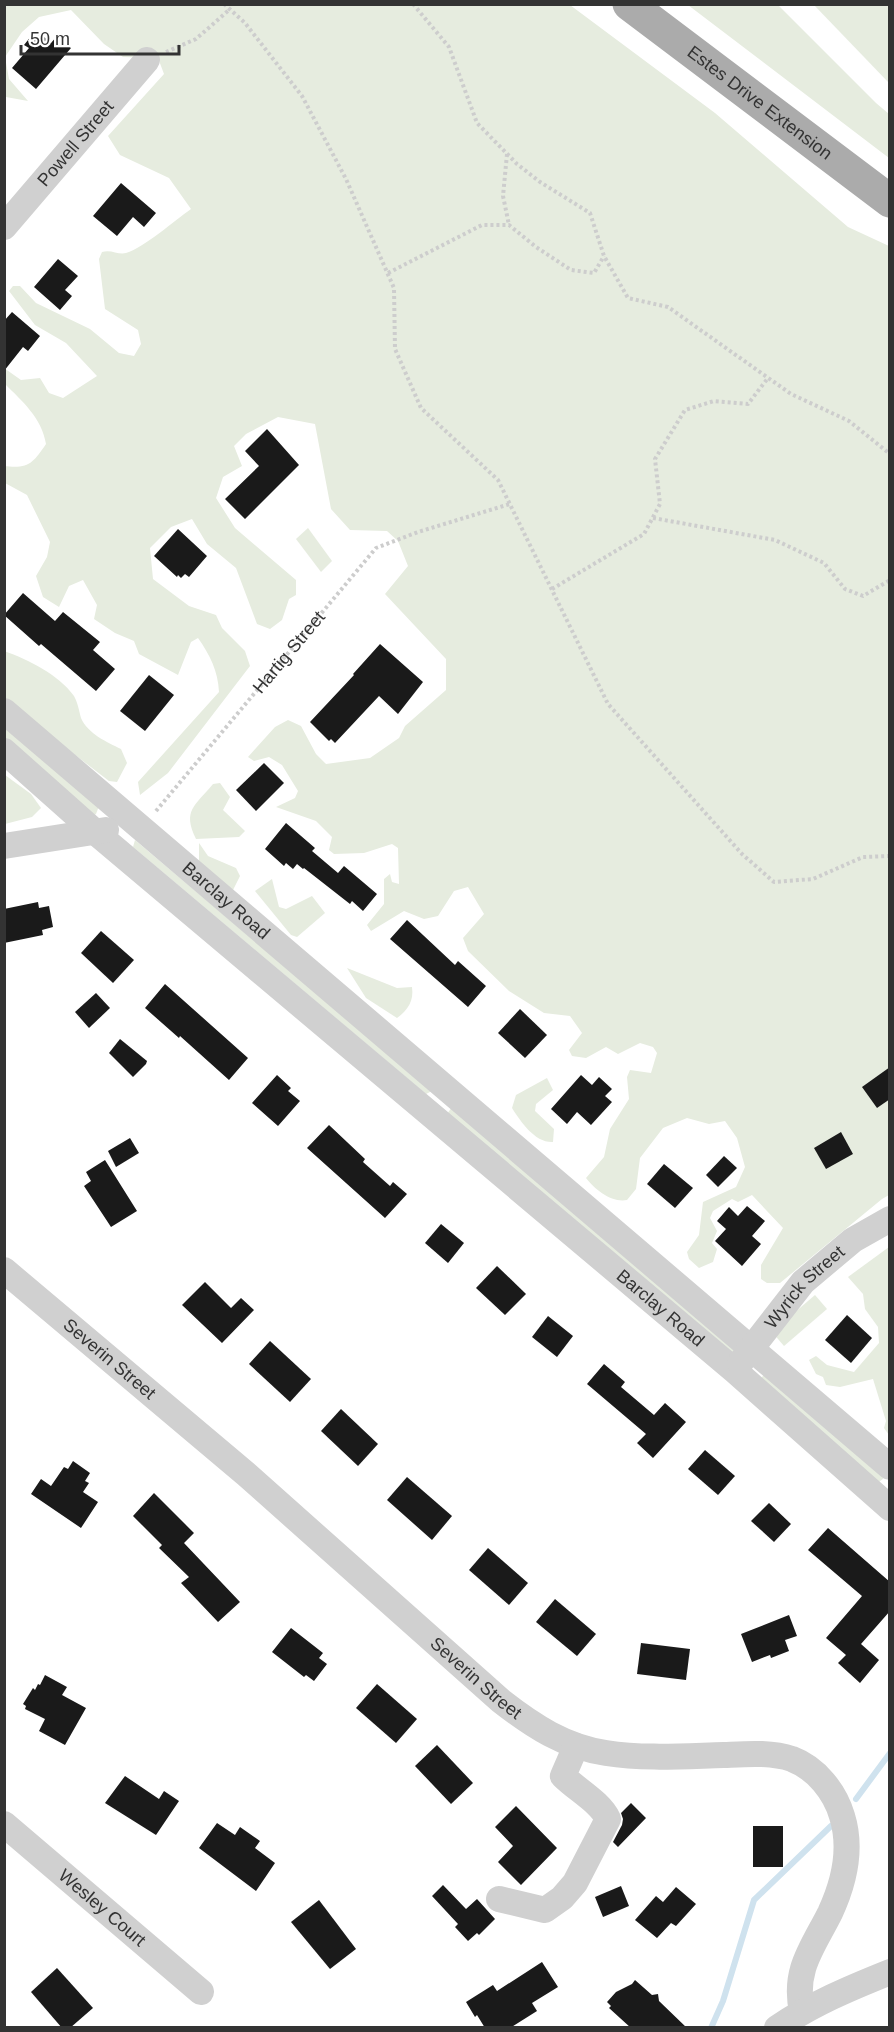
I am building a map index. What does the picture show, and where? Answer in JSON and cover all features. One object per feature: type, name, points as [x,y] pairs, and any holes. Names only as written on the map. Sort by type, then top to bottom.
[{"type":"main road","name":"Estes Drive Extension","points":[[629,4],[890,201]]},
{"type":"street","name":"Powell Street","points":[[4,226],[147,60]]},
{"type":"street","name":"Barclay Road","points":[[4,711],[890,1467]]},
{"type":"street","name":"Barclay Road","points":[[4,751],[94,831],[734,1370],[888,1504]]},
{"type":"street","points":[[4,846],[94,831],[142,828]]},
{"type":"street","points":[[429,1113],[449,1090]]},
{"type":"street","name":"Wyrick Street","points":[[734,1370],[803,1282],[854,1239],[890,1219]]},
{"type":"street","name":"Severin Street","points":[[4,1270],[246,1474],[526,1721],[552,1737],[576,1746],[606,1753],[661,1757],[761,1754],[780,1756],[803,1764],[828,1787],[843,1816],[847,1844],[846,1859],[840,1887],[831,1911],[802,1967],[800,1991],[802,2011]]},
{"type":"street","points":[[499,1899],[545,1910],[575,1883],[608,1819],[603,1809],[563,1776],[576,1746]]},
{"type":"street","name":"Wesley Court","points":[[4,1824],[201,1992]]},
{"type":"street","points":[[777,2028],[802,2011],[890,1972]]},
{"type":"path","points":[[224,4],[245,23],[302,96],[346,179],[394,288],[394,349],[421,408],[498,480],[608,704],[742,854],[774,882],[813,879],[863,857],[890,856]]},
{"type":"path","points":[[413,4],[449,47],[477,123],[507,154],[540,182],[590,213],[604,256],[628,298],[668,307],[791,394],[849,421],[890,454]]},
{"type":"path","points":[[147,60],[196,39],[230,9]]},
{"type":"path","points":[[507,154],[503,196],[509,225]]},
{"type":"path","points":[[388,273],[482,225],[509,225],[572,270],[594,273],[604,256]]},
{"type":"path","points":[[552,589],[644,534],[660,504],[655,459],[685,410],[714,401],[748,404],[768,378]]},
{"type":"path","name":"Hartig Street","points":[[142,828],[376,548],[418,532],[511,504]]},
{"type":"path","points":[[653,518],[775,540],[824,563],[845,589],[863,596],[890,580]]},
{"type":"shaded area","points":[[5,5],[570,5],[715,113],[848,227],[889,246],[889,1195],[780,1283],[767,1283],[761,1279],[761,1265],[783,1228],[752,1195],[738,1202],[732,1199],[713,1211],[710,1218],[717,1231],[712,1243],[717,1249],[713,1262],[699,1268],[689,1259],[687,1252],[699,1235],[703,1202],[736,1187],[745,1167],[737,1138],[725,1121],[709,1124],[687,1118],[663,1128],[640,1158],[636,1189],[627,1200],[616,1200],[604,1195],[586,1178],[604,1157],[610,1129],[629,1099],[627,1077],[630,1070],[651,1073],[657,1053],[653,1047],[640,1043],[618,1054],[606,1047],[586,1058],[572,1056],[569,1050],[582,1033],[570,1016],[544,1013],[509,991],[468,951],[463,938],[484,914],[468,887],[454,891],[438,916],[424,919],[404,911],[371,931],[367,925],[384,904],[384,879],[390,874],[392,882],[399,884],[398,848],[392,844],[364,853],[334,854],[329,850],[332,837],[316,821],[276,807],[295,798],[298,791],[282,765],[269,757],[254,761],[248,757],[275,727],[288,720],[301,726],[316,754],[326,764],[370,758],[399,738],[405,726],[446,690],[446,659],[385,594],[408,566],[398,541],[387,531],[350,530],[331,509],[315,424],[278,417],[246,434],[234,446],[242,466],[223,477],[216,498],[235,528],[296,580],[296,595],[289,599],[282,620],[270,629],[257,624],[236,568],[207,544],[192,519],[171,527],[150,548],[153,579],[189,606],[216,615],[222,628],[245,651],[250,666],[168,773],[140,795],[138,782],[219,692],[217,677],[210,657],[198,638],[191,642],[178,675],[139,654],[134,641],[115,633],[94,619],[97,605],[83,580],[69,586],[59,607],[43,597],[36,576],[47,557],[50,542],[27,495],[5,483],[4,466],[29,463],[46,444],[36,418],[5,384],[4,368],[21,380],[40,378],[49,393],[63,398],[97,376],[66,343],[35,325],[9,291],[13,286],[20,286],[36,303],[90,329],[119,353],[134,356],[141,344],[138,330],[105,309],[99,259],[102,252],[126,253],[134,250],[191,209],[169,178],[120,155],[108,136],[164,74],[158,58],[123,57],[104,44],[71,10],[39,17],[22,32],[5,57],[9,79],[28,101],[6,97],[4,96]]},
{"type":"shaded area","points":[[688,5],[778,5],[889,114],[889,158]]},
{"type":"shaded area","points":[[814,5],[889,5],[889,83]]},
{"type":"shaded area","points":[[308,528],[332,561],[321,572],[296,539]]},
{"type":"shaded area","points":[[4,651],[33,663],[60,681],[74,696],[81,718],[88,729],[121,749],[127,763],[117,782],[109,781],[5,701]]},
{"type":"shaded area","points":[[5,720],[99,806],[96,814],[92,816],[5,742]]},
{"type":"shaded area","points":[[5,775],[31,794],[41,808],[32,817],[5,824]]},
{"type":"shaded area","points":[[220,783],[230,797],[223,810],[245,831],[239,837],[196,839],[190,821],[192,809],[213,784]]},
{"type":"shaded area","points":[[135,840],[432,1091],[426,1094],[133,847]]},
{"type":"shaded area","points":[[199,843],[208,856],[236,868],[240,876],[233,890],[199,864]]},
{"type":"shaded area","points":[[272,879],[279,907],[286,909],[312,896],[325,913],[297,937],[291,935],[255,891]]},
{"type":"shaded area","points":[[347,968],[397,988],[412,987],[412,997],[407,1008],[397,1018],[366,998]]},
{"type":"shaded area","points":[[547,1078],[553,1090],[536,1104],[535,1111],[554,1129],[553,1142],[534,1135],[512,1108],[516,1095]]},
{"type":"shaded area","points":[[452,1107],[737,1346],[731,1354],[447,1114]]},
{"type":"shaded area","points":[[889,1247],[889,1435],[884,1428],[886,1421],[873,1379],[840,1387],[826,1385],[823,1377],[816,1374],[809,1360],[816,1356],[827,1365],[854,1372],[879,1343],[878,1327],[865,1309],[863,1294],[848,1277]]},
{"type":"shaded area","points":[[815,1295],[827,1309],[784,1346],[772,1332]]},
{"type":"shaded area","points":[[764,1374],[885,1474],[884,1478],[879,1482],[761,1379]]},
{"type":"building","points":[[36,30],[51,43],[57,36],[71,48],[36,89],[12,68],[29,48],[24,45]]},
{"type":"building","points":[[121,183],[156,213],[144,227],[133,217],[117,236],[93,216]]},
{"type":"building","points":[[58,259],[78,276],[65,290],[72,296],[60,310],[34,287]]},
{"type":"building","points":[[12,312],[40,336],[28,351],[23,347],[4,371],[4,321]]},
{"type":"building","points":[[267,429],[299,465],[245,519],[225,499],[259,466],[245,451]]},
{"type":"building","points":[[178,529],[207,556],[189,577],[185,574],[181,578],[178,575],[177,577],[154,556]]},
{"type":"building","points":[[23,593],[55,621],[63,612],[100,642],[93,650],[115,669],[96,691],[4,615]]},
{"type":"building","points":[[380,644],[423,682],[398,714],[379,696],[335,743],[331,739],[329,741],[310,722]]},
{"type":"building","points":[[149,675],[174,695],[145,731],[120,711]]},
{"type":"building","points":[[264,763],[284,783],[256,811],[236,790]]},
{"type":"building","points":[[286,823],[315,848],[312,851],[338,873],[344,866],[377,894],[363,911],[352,901],[350,904],[304,868],[297,864],[293,869],[286,863],[284,866],[265,849]]},
{"type":"building","points":[[38,902],[39,908],[49,906],[53,927],[42,930],[43,935],[4,943],[4,909]]},
{"type":"building","points":[[407,920],[455,965],[458,961],[486,986],[468,1007],[390,939]]},
{"type":"building","points":[[101,931],[134,960],[113,983],[81,953]]},
{"type":"building","points":[[165,984],[248,1058],[229,1080],[145,1008]]},
{"type":"building","points":[[96,993],[110,1008],[89,1028],[75,1012]]},
{"type":"building","points":[[520,1009],[547,1035],[525,1058],[498,1033]]},
{"type":"building","points":[[120,1039],[147,1061],[133,1077],[109,1053]]},
{"type":"building","points":[[890,1067],[890,1099],[877,1108],[862,1087]]},
{"type":"building","points":[[277,1075],[291,1088],[288,1091],[300,1101],[278,1126],[252,1103]]},
{"type":"building","points":[[581,1075],[592,1085],[599,1077],[612,1089],[605,1096],[612,1102],[591,1125],[577,1112],[567,1124],[551,1109]]},
{"type":"building","points":[[329,1125],[365,1159],[363,1162],[390,1186],[393,1182],[407,1194],[385,1218],[307,1148]]},
{"type":"building","points":[[841,1132],[853,1154],[826,1169],[814,1148]]},
{"type":"building","points":[[130,1138],[139,1153],[116,1167],[108,1151]]},
{"type":"building","points":[[724,1156],[737,1168],[718,1187],[706,1175]]},
{"type":"building","points":[[105,1160],[137,1211],[111,1227],[84,1186],[91,1181],[86,1172]]},
{"type":"building","points":[[664,1164],[693,1188],[675,1208],[647,1184]]},
{"type":"building","points":[[747,1206],[765,1221],[752,1236],[761,1244],[742,1266],[715,1241],[726,1229],[717,1221],[729,1207],[738,1216]]},
{"type":"building","points":[[441,1224],[464,1243],[448,1263],[425,1243]]},
{"type":"building","points":[[497,1266],[526,1294],[505,1315],[476,1288]]},
{"type":"building","points":[[205,1282],[231,1308],[241,1298],[254,1310],[222,1343],[182,1305]]},
{"type":"building","points":[[847,1315],[872,1338],[851,1363],[825,1340]]},
{"type":"building","points":[[548,1316],[573,1336],[557,1357],[532,1337]]},
{"type":"building","points":[[270,1341],[311,1379],[290,1402],[249,1364]]},
{"type":"building","points":[[604,1364],[625,1382],[621,1387],[654,1415],[665,1403],[686,1422],[653,1458],[637,1443],[646,1434],[587,1384]]},
{"type":"building","points":[[341,1409],[378,1444],[358,1466],[321,1431]]},
{"type":"building","points":[[705,1450],[735,1476],[718,1495],[688,1469]]},
{"type":"building","points":[[73,1461],[90,1473],[85,1481],[89,1483],[83,1492],[98,1502],[81,1528],[31,1494],[41,1479],[51,1486],[64,1467],[68,1469]]},
{"type":"building","points":[[407,1477],[452,1516],[432,1540],[387,1500]]},
{"type":"building","points":[[154,1493],[194,1533],[184,1543],[240,1602],[218,1622],[181,1583],[189,1577],[159,1548],[162,1545],[133,1516]]},
{"type":"building","points":[[769,1503],[791,1524],[774,1542],[751,1521]]},
{"type":"building","points":[[828,1528],[890,1582],[890,1611],[861,1644],[879,1660],[860,1683],[838,1663],[846,1655],[826,1638],[862,1596],[808,1550]]},
{"type":"building","points":[[488,1548],[528,1583],[509,1605],[469,1570]]},
{"type":"building","points":[[555,1599],[596,1634],[577,1656],[536,1622]]},
{"type":"building","points":[[789,1615],[797,1636],[785,1640],[789,1651],[752,1662],[741,1634]]},
{"type":"building","points":[[291,1628],[323,1653],[319,1658],[327,1664],[314,1681],[306,1675],[304,1677],[272,1652]]},
{"type":"building","points":[[641,1643],[690,1649],[686,1680],[637,1674]]},
{"type":"building","points":[[45,1675],[67,1687],[62,1695],[86,1708],[65,1745],[39,1731],[45,1719],[25,1709],[26,1706],[23,1704],[33,1688],[35,1690],[38,1684],[40,1685]]},
{"type":"building","points":[[377,1684],[417,1719],[396,1743],[356,1708]]},
{"type":"building","points":[[437,1745],[473,1783],[451,1804],[415,1766]]},
{"type":"building","points":[[125,1776],[159,1799],[164,1791],[179,1801],[156,1835],[105,1803]]},
{"type":"building","points":[[631,1803],[646,1818],[618,1847],[613,1842],[622,1825],[621,1813]]},
{"type":"building","points":[[516,1806],[557,1848],[521,1885],[498,1862],[513,1846],[495,1827]]},
{"type":"building","points":[[217,1823],[235,1835],[240,1827],[260,1841],[255,1848],[275,1863],[256,1891],[199,1848]]},
{"type":"building","points":[[753,1826],[783,1826],[783,1867],[753,1867]]},
{"type":"building","points":[[443,1885],[466,1909],[477,1899],[495,1919],[479,1935],[477,1933],[468,1941],[455,1927],[458,1924],[432,1896]]},
{"type":"building","points":[[621,1886],[629,1906],[603,1917],[595,1897]]},
{"type":"building","points":[[676,1887],[696,1904],[676,1926],[671,1923],[657,1938],[635,1920],[656,1896],[663,1902]]},
{"type":"building","points":[[319,1900],[356,1949],[330,1969],[291,1922]]},
{"type":"building","points":[[542,1962],[558,1987],[532,2003],[537,2011],[510,2028],[485,2028],[466,2002],[493,1985],[497,1991]]},
{"type":"building","points":[[57,1968],[93,2008],[70,2028],[62,2028],[31,1992]]},
{"type":"building","points":[[635,1980],[652,1995],[658,1994],[659,2001],[687,2028],[631,2028],[609,2008],[611,2006],[607,2002],[616,1992]]},
{"type":"waterway","points":[[856,1799],[890,1753]]},
{"type":"waterway","points":[[711,2028],[723,2001],[754,1900],[831,1826]]}]
